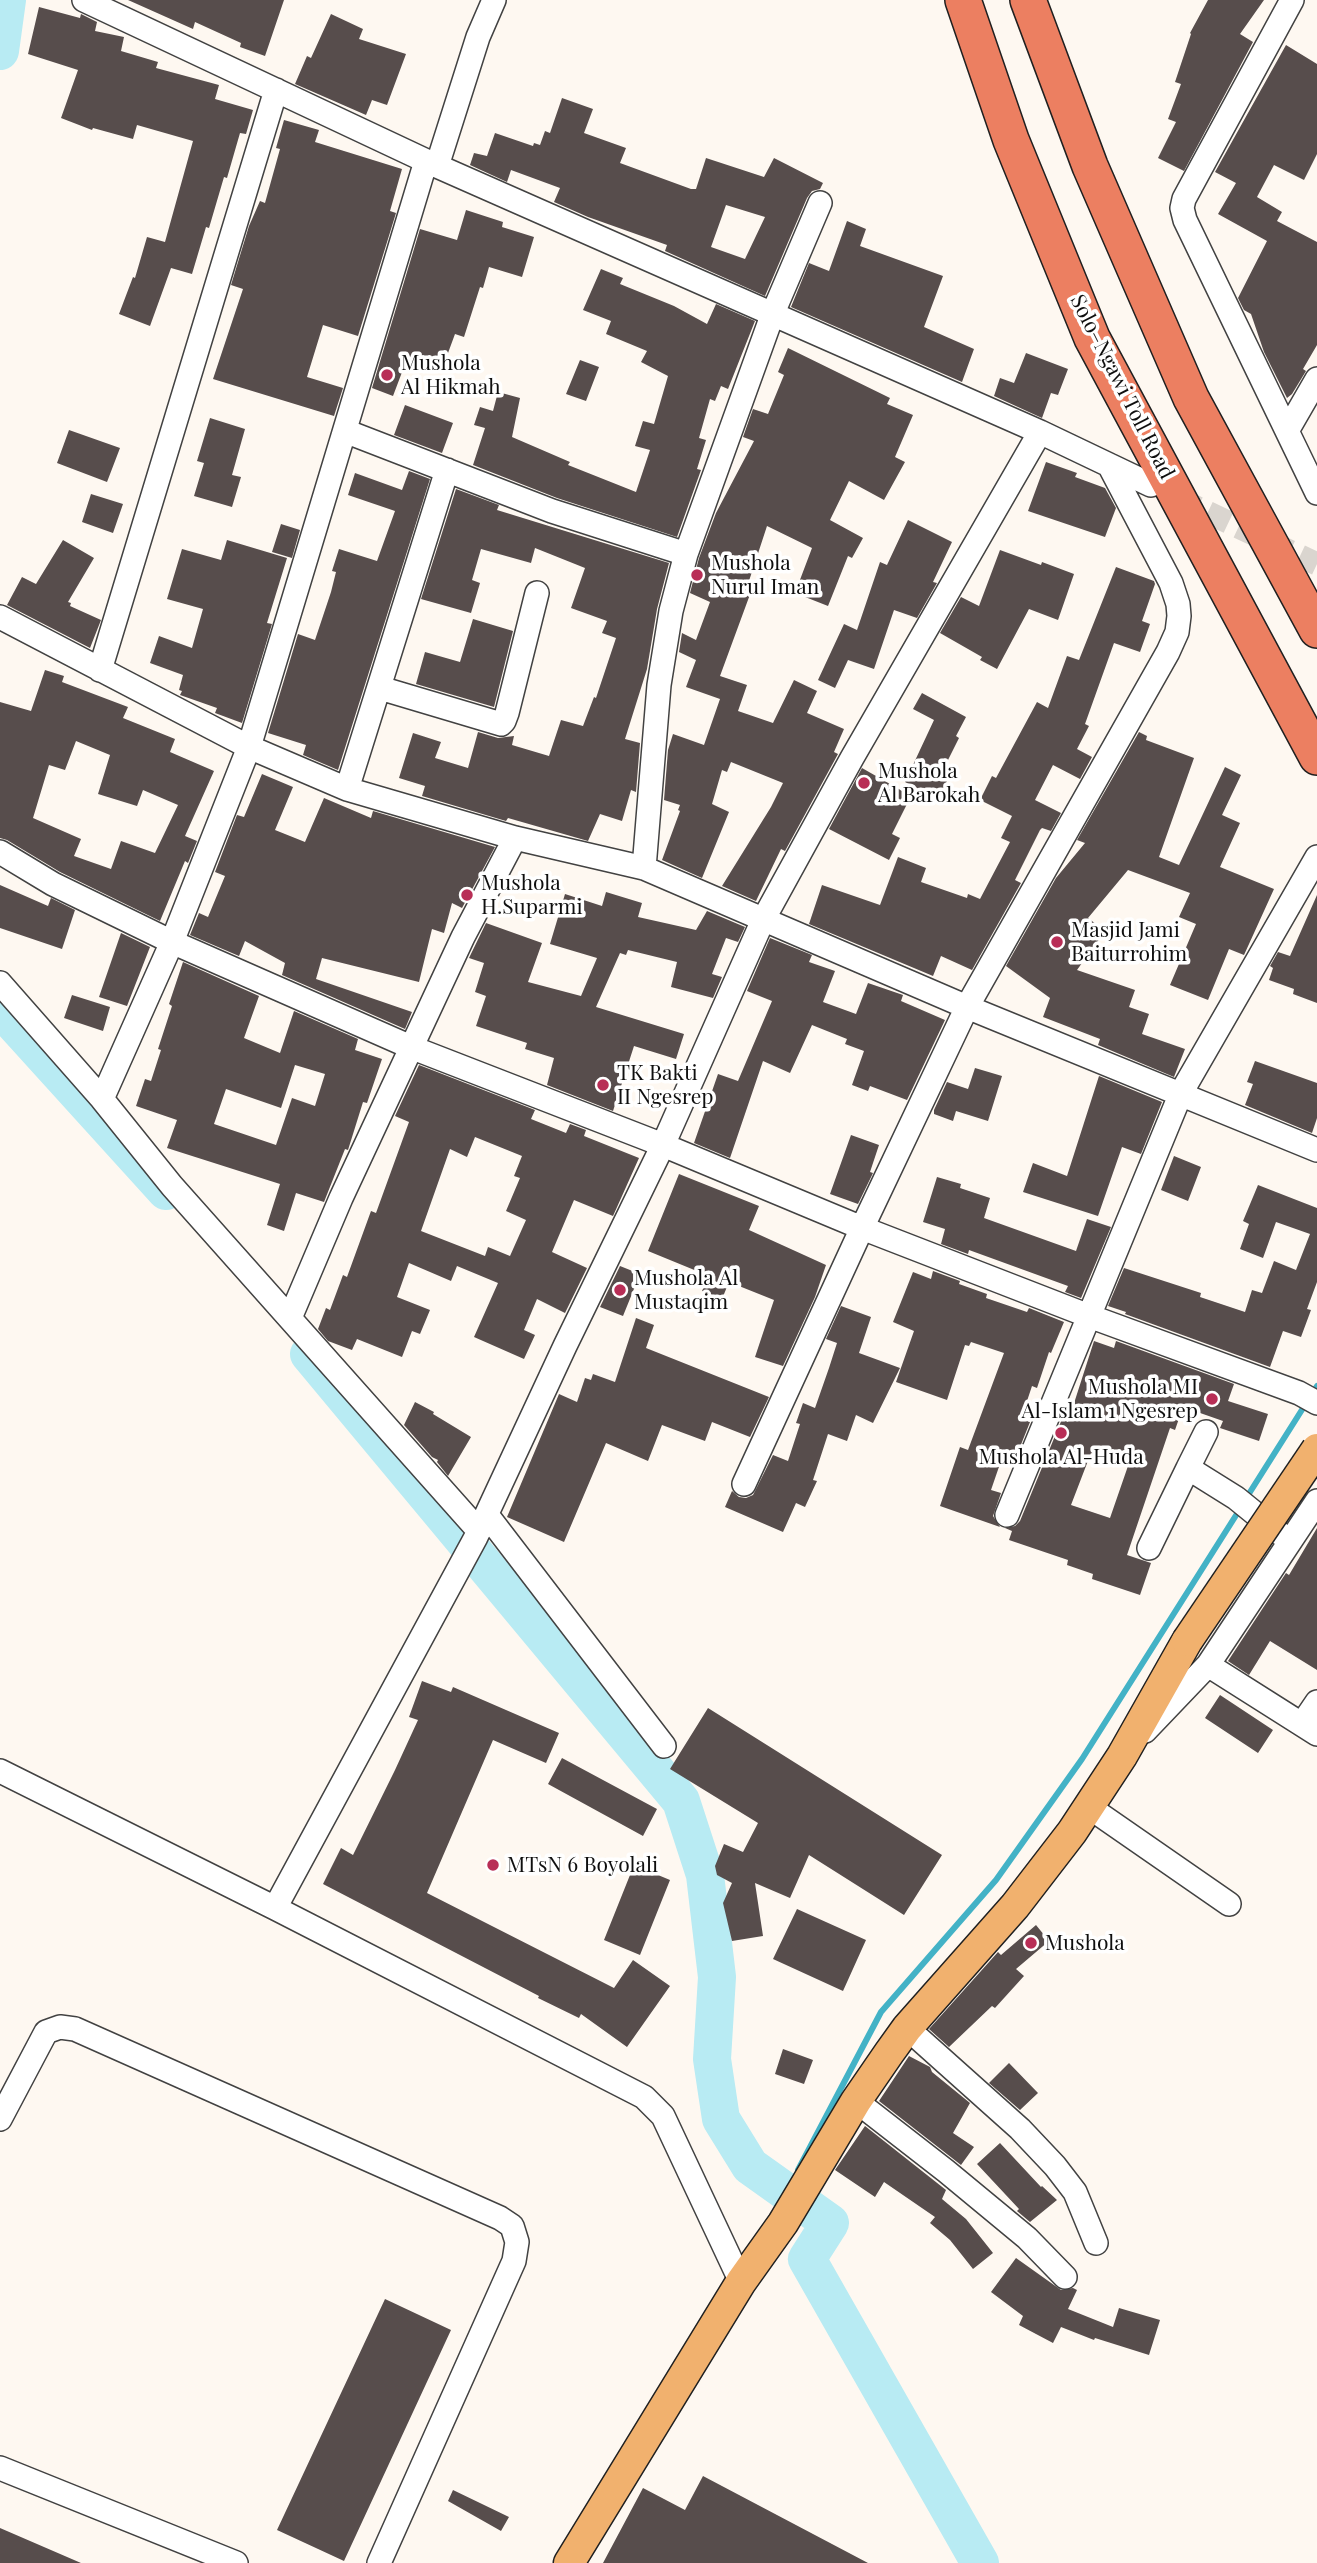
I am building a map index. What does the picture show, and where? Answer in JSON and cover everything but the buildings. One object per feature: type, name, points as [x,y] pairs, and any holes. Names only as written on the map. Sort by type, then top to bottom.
[{"type":"highway","name":"Solo–Ngawi Toll Road","points":[[963,0],[1011,140],[1092,338],[1317,757]]},
{"type":"highway","points":[[1028,0],[1090,166],[1191,398],[1317,630]]},
{"type":"main road","points":[[569,2563],[741,2282],[783,2223],[856,2101],[907,2028],[1015,1906],[1066,1840],[1122,1756],[1187,1641],[1317,1450]]},
{"type":"street","points":[[84,0],[431,163],[1040,432],[1151,485]]},
{"type":"street","points":[[102,1099],[172,943],[249,747],[345,431],[431,163],[494,0]]},
{"type":"street","points":[[1292,0],[1182,203],[1185,220],[1317,494]]},
{"type":"street","points":[[100,670],[276,90]]},
{"type":"street","points":[[644,867],[659,685],[671,611],[686,554],[772,313],[820,203]]},
{"type":"street","points":[[1287,431],[1317,379]]},
{"type":"street","points":[[345,431],[552,511],[686,554]]},
{"type":"street","points":[[275,1908],[481,1528],[565,1346],[663,1145],[763,920],[852,758],[1040,432]]},
{"type":"street","points":[[744,1484],[967,1007],[1177,632],[1178,604],[1171,583],[1109,465]]},
{"type":"street","points":[[347,789],[447,470]]},
{"type":"street","points":[[380,688],[500,724],[507,713],[537,593]]},
{"type":"street","points":[[0,617],[249,747],[347,789],[515,838],[644,867],[967,1007],[1317,1150]]},
{"type":"street","points":[[290,1318],[341,1198],[463,937],[515,838]]},
{"type":"street","points":[[0,852],[53,884],[172,943],[413,1048],[663,1145],[862,1228],[1308,1398]]},
{"type":"street","points":[[1007,1515],[1181,1093],[1317,857]]},
{"type":"street","points":[[0,983],[102,1099],[172,1185],[481,1528],[664,1746]]},
{"type":"street","points":[[1149,1548],[1206,1432]]},
{"type":"street","points":[[1188,1468],[1237,1498],[1289,1542]]},
{"type":"street","points":[[1122,1756],[1208,1665],[1317,1501]]},
{"type":"street","points":[[1208,1665],[1309,1729],[1317,1702]]},
{"type":"street","points":[[0,1771],[644,2097],[663,2116],[741,2282]]},
{"type":"street","points":[[1089,1807],[1229,1905]]},
{"type":"street","points":[[0,2119],[46,2032],[60,2026],[75,2029],[500,2218],[512,2226],[517,2242],[514,2261],[379,2563]]},
{"type":"street","points":[[907,2028],[1020,2129],[1055,2166],[1075,2192],[1096,2243]]},
{"type":"street","points":[[856,2101],[1027,2238],[1065,2277]]},
{"type":"street","points":[[0,2468],[236,2563]]},
{"type":"waterway","points":[[0,51],[7,0]]},
{"type":"waterway","points":[[0,1008],[166,1191]]},
{"type":"waterway","points":[[309,1354],[681,1801],[705,1875],[717,1977],[712,2059],[721,2119],[750,2166],[830,2223],[807,2259],[980,2563]]},
{"type":"waterway","points":[[1245,1500],[1317,1386]]},
{"type":"waterway","points":[[798,2170],[881,2012],[996,1880],[1082,1759],[1240,1509]]},
{"type":"tunnel","points":[[1177,498],[1317,564]]},
{"type":"place","name":"Mushola Al Hikmah","points":[[387,375]]},
{"type":"place","name":"Mushola Nurul Iman","points":[[697,575]]},
{"type":"place","name":"Mushola Al Barokah","points":[[864,783]]},
{"type":"place","name":"Mushola H.Suparmi","points":[[467,895]]},
{"type":"place","name":"Masjid Jami Baiturrohim","points":[[1057,942]]},
{"type":"place","name":"TK Bakti II Ngesrep","points":[[603,1085]]},
{"type":"place","name":"Mushola Al Mustaqim","points":[[620,1290]]},
{"type":"place","name":"Mushola MI Al-Islam 1 Ngesrep","points":[[1212,1399]]},
{"type":"place","name":"Mushola Al-Huda","points":[[1061,1433]]},
{"type":"place","name":"MTsN 6 Boyolali","points":[[493,1865]]},
{"type":"place","name":"Mushola","points":[[1031,1943]]}]
